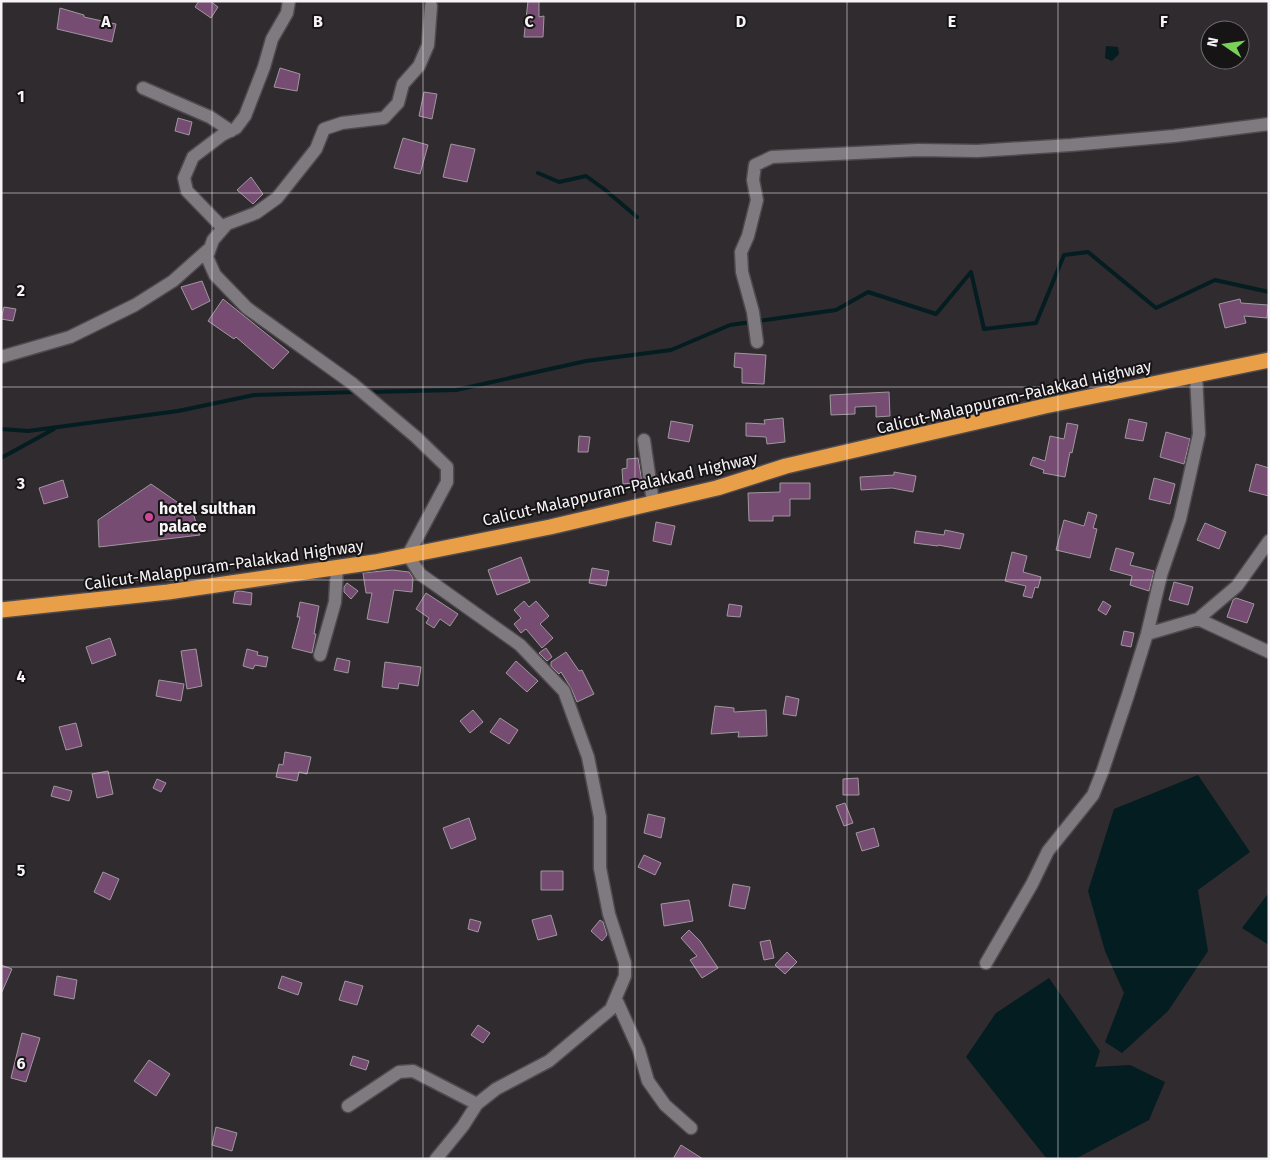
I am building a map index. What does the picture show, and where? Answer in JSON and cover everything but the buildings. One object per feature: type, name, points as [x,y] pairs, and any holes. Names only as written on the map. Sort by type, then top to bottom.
[{"type":"highway","name":"Calicut-Malappuram-Palakkad Highway","points":[[1,610],[168,592],[338,568],[408,555],[550,527],[717,488],[786,466],[1045,406],[1269,360]]},
{"type":"street","points":[[223,228],[187,191],[184,178],[194,157],[222,135],[236,128],[245,116],[264,67],[272,40],[287,13],[289,1]]},
{"type":"street","points":[[431,6],[428,45],[419,66],[403,84],[398,102],[393,108],[384,118],[342,123],[324,129],[316,149],[277,198],[256,213],[227,224],[213,240],[207,257],[215,274],[247,308],[353,384],[392,416],[447,467],[448,482],[408,555],[420,574],[520,645],[564,691],[588,757],[600,817],[600,868],[609,914],[626,962],[625,976],[611,1009],[549,1061],[496,1089],[477,1104],[463,1126],[436,1159]]},
{"type":"street","points":[[143,88],[210,117],[231,131]]},
{"type":"street","points":[[756,336],[753,312],[742,272],[741,252],[748,236],[757,200],[753,180],[755,165],[772,156],[918,150],[977,151],[1071,145],[1174,136],[1269,124]]},
{"type":"street","points":[[1,357],[70,337],[135,305],[173,281],[210,248]]},
{"type":"street","points":[[986,962],[1032,884],[1048,852],[1092,795],[1109,751],[1147,634],[1161,575],[1180,520],[1199,434],[1196,375]]},
{"type":"street","points":[[644,440],[653,502]]},
{"type":"street","points":[[1147,634],[1198,619],[1238,586],[1269,541]]},
{"type":"street","points":[[320,655],[335,602],[338,568]]},
{"type":"street","points":[[1198,619],[1269,652]]},
{"type":"street","points":[[616,999],[639,1050],[648,1081],[665,1105],[691,1128]]},
{"type":"street","points":[[348,1106],[399,1072],[413,1071],[477,1104]]},
{"type":"water","points":[[1106,46],[1118,47],[1119,54],[1112,61],[1105,58]]},
{"type":"water","points":[[1198,775],[1250,852],[1198,890],[1208,951],[1168,1011],[1122,1053],[1105,1042],[1124,993],[1105,951],[1088,891],[1114,809]]},
{"type":"water","points":[[1267,895],[1269,895],[1269,945],[1242,928]]},
{"type":"water","points":[[1049,978],[1100,1051],[1095,1067],[1130,1065],[1165,1082],[1149,1120],[1075,1159],[1047,1159],[966,1057],[996,1013]]},
{"type":"waterway","points":[[538,173],[559,182],[586,176],[637,217]]},
{"type":"waterway","points":[[368,392],[456,390],[586,361],[671,350],[730,325],[836,310],[868,292],[936,314],[971,272],[984,329],[1036,323],[1064,255],[1088,252],[1156,308],[1215,280],[1269,292]]},
{"type":"waterway","points":[[1,429],[28,431],[178,411],[254,395],[358,392]]},
{"type":"waterway","points":[[1,458],[54,429]]},
{"type":"place","name":"hotel sulthan palace","points":[[149,517]]}]
